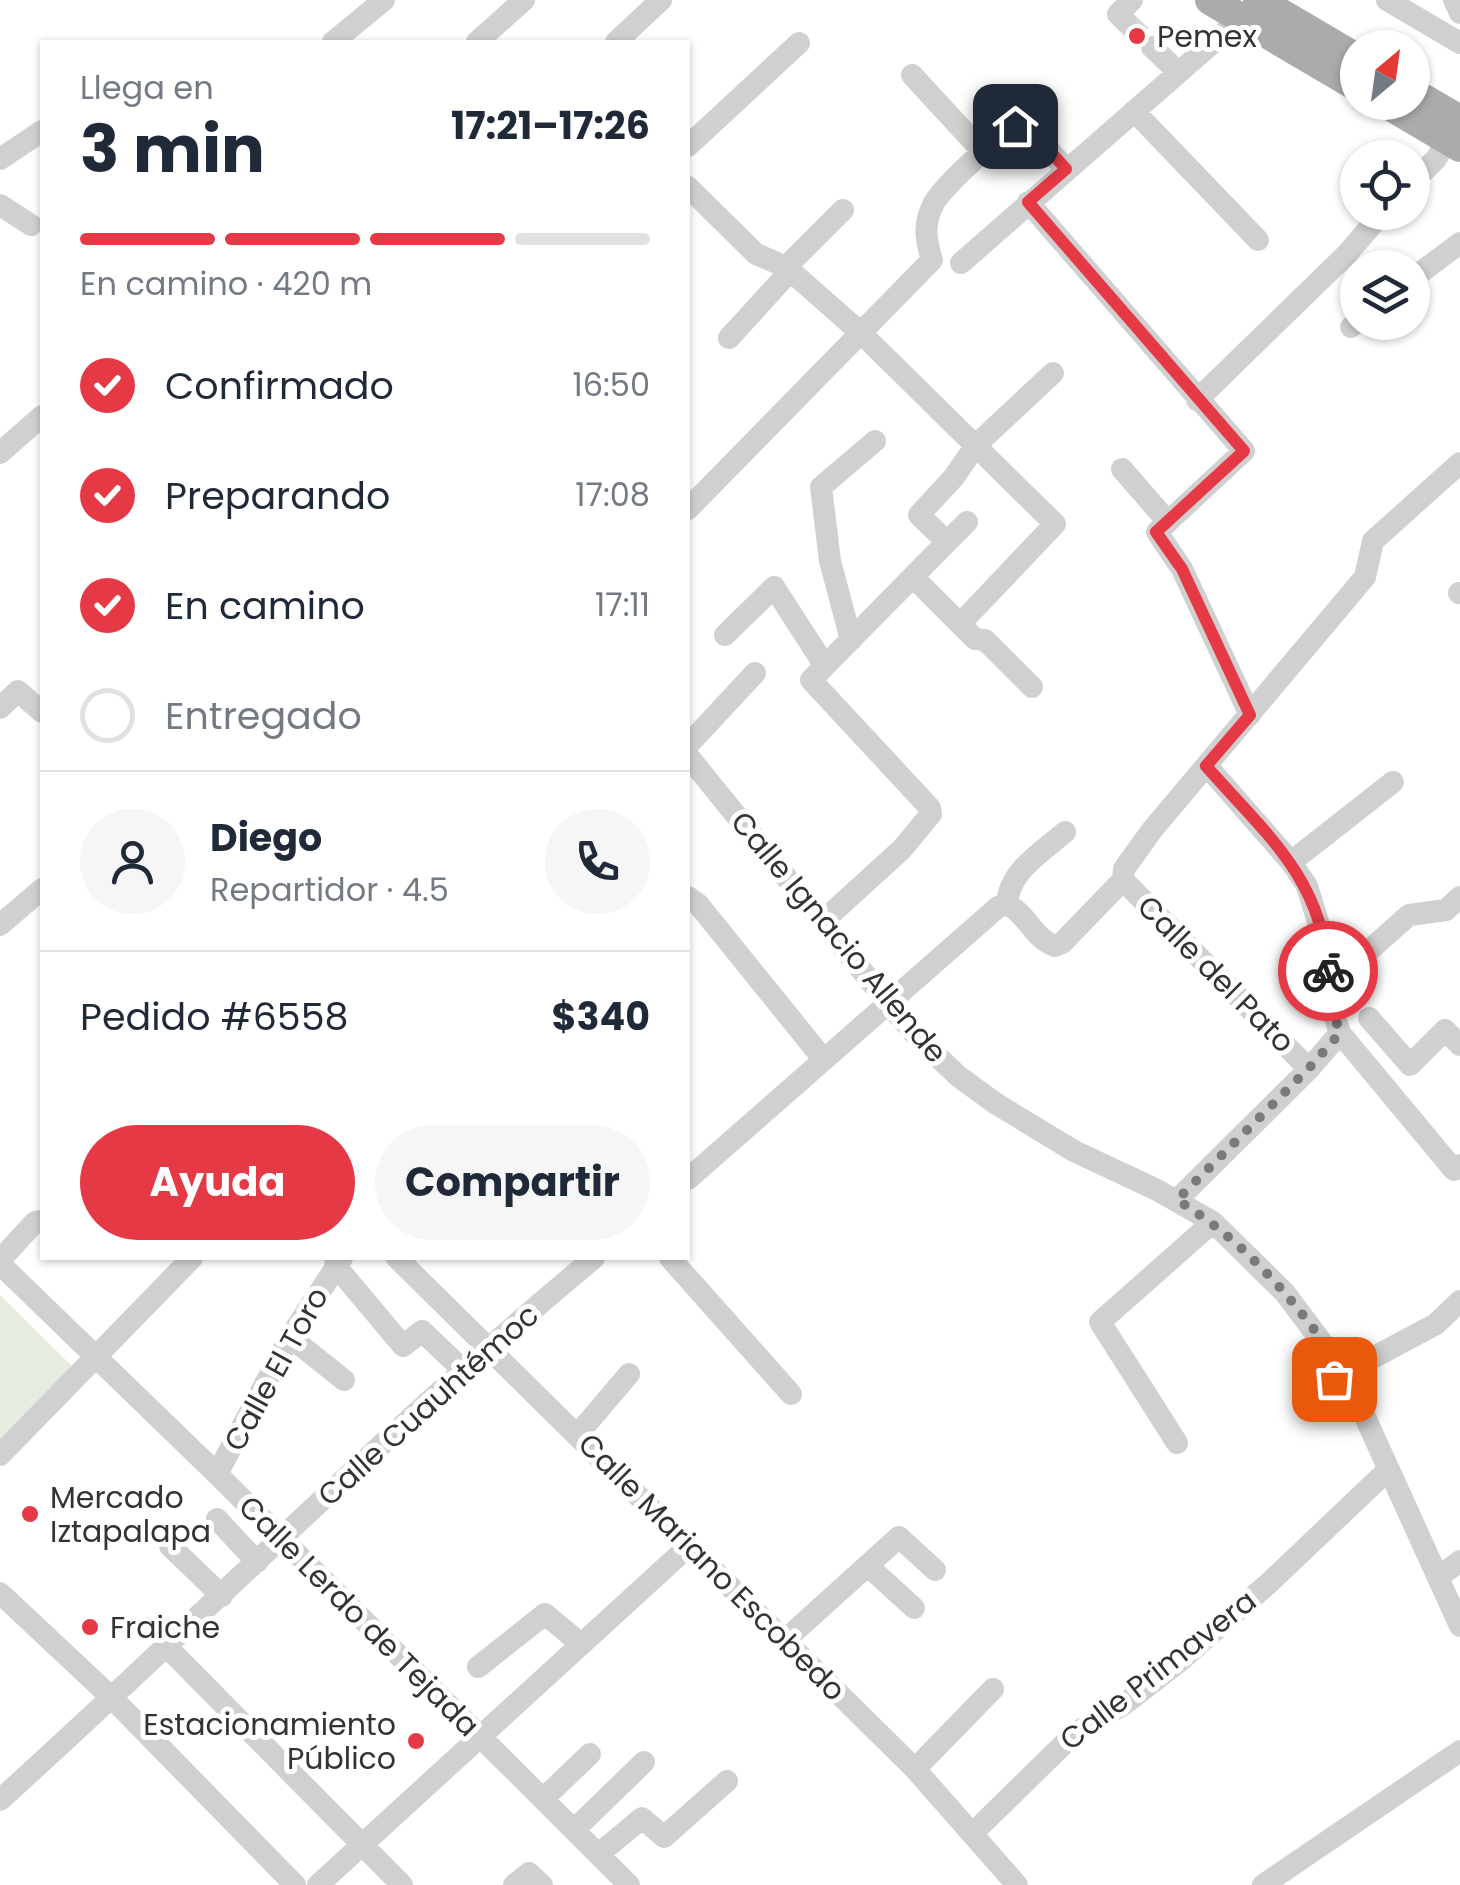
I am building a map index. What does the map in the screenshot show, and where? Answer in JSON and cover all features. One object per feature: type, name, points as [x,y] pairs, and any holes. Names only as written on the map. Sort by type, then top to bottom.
[{"type":"main road","points":[[1210,0],[1249,9],[1340,51]]},
{"type":"main road","points":[[1249,9],[1340,74]]},
{"type":"main road","points":[[1430,108],[1457,132]]},
{"type":"main road","points":[[1428,120],[1457,132]]},
{"type":"street","points":[[335,40],[384,0]]},
{"type":"street","points":[[479,40],[524,0]]},
{"type":"street","points":[[618,40],[660,0]]},
{"type":"street","points":[[1387,0],[1413,9],[1460,43]]},
{"type":"street","points":[[1454,0],[1460,13]]},
{"type":"street","points":[[961,263],[1249,9]]},
{"type":"street","points":[[690,144],[799,43]]},
{"type":"street","points":[[1152,47],[1178,72]]},
{"type":"street","points":[[912,75],[984,153]]},
{"type":"street","points":[[1134,110],[1258,240]]},
{"type":"street","points":[[690,507],[932,260],[926,228],[932,206],[984,153],[1022,124],[1066,169]]},
{"type":"street","points":[[0,159],[40,132]]},
{"type":"street","points":[[1430,166],[1457,132]]},
{"type":"street","points":[[690,189],[756,254],[788,269],[861,333],[1055,524],[960,624]]},
{"type":"street","points":[[1028,202],[1244,451],[1156,532],[1182,569],[1250,715]]},
{"type":"street","points":[[0,206],[30,225]]},
{"type":"street","points":[[728,338],[843,210]]},
{"type":"street","points":[[1197,400],[1369,230]]},
{"type":"street","points":[[1430,266],[1460,244]]},
{"type":"street","points":[[947,542],[919,514],[954,477],[976,445],[1053,372]]},
{"type":"street","points":[[0,453],[40,423]]},
{"type":"street","points":[[851,640],[830,561],[821,487],[875,441]]},
{"type":"street","points":[[690,1177],[998,907],[1007,904],[1016,908],[1046,942],[1055,946],[1062,943],[1123,880],[1124,868],[1152,830],[1365,577],[1372,541],[1460,463]]},
{"type":"street","points":[[1122,469],[1168,522]]},
{"type":"street","points":[[823,921],[902,849],[931,814],[930,808],[811,680],[967,522]]},
{"type":"street","points":[[913,577],[975,639],[985,640],[1032,687]]},
{"type":"street","points":[[725,635],[774,587],[825,666]]},
{"type":"street","points":[[690,743],[755,673]]},
{"type":"street","points":[[0,708],[18,691],[40,710]]},
{"type":"street","name":"Calle Ignacio Allende","points":[[690,758],[889,1004],[958,1076],[994,1103],[1074,1151],[1177,1200],[1213,1222],[1285,1292],[1345,1373],[1460,1626]]},
{"type":"street","points":[[1206,766],[1307,886],[1326,948],[1330,1003],[1340,1033],[1454,1170],[1460,1165]]},
{"type":"street","points":[[1290,862],[1393,782]]},
{"type":"street","points":[[1007,904],[1014,877],[1065,832]]},
{"type":"street","name":"Calle del Pato","points":[[1123,880],[1309,1068]]},
{"type":"street","points":[[1329,986],[1409,915],[1446,910],[1460,897]]},
{"type":"street","points":[[0,924],[39,899]]},
{"type":"street","points":[[691,905],[824,1060]]},
{"type":"street","points":[[1369,1018],[1410,1065],[1445,1030],[1460,1045]]},
{"type":"street","points":[[1177,1200],[1340,1033]]},
{"type":"street","points":[[0,1262],[34,1222],[40,1222]]},
{"type":"street","points":[[1176,1443],[1100,1322],[1213,1222]]},
{"type":"street","points":[[0,1454],[190,1260]]},
{"type":"street","name":"Calle Mariano Escobedo","points":[[399,1260],[915,1769],[1017,1885]]},
{"type":"street","name":"Calle Cuauhtémoc","points":[[0,1800],[167,1648],[280,1538],[588,1260]]},
{"type":"street","points":[[672,1260],[791,1394]]},
{"type":"street","name":"Calle El Toro","points":[[217,1474],[290,1337],[338,1261],[404,1346],[422,1331],[464,1371]]},
{"type":"street","name":"Calle Lerdo de Tejada","points":[[0,1262],[629,1885]]},
{"type":"street","points":[[1307,1403],[1345,1373],[1436,1324],[1460,1301]]},
{"type":"street","points":[[290,1337],[344,1380]]},
{"type":"street","points":[[578,1434],[630,1374]]},
{"type":"street","name":"Calle Primavera","points":[[973,1834],[1075,1733],[1124,1704],[1180,1660],[1388,1469]]},
{"type":"street","points":[[217,1520],[257,1562]]},
{"type":"street","points":[[785,1640],[899,1538],[935,1570]]},
{"type":"street","points":[[318,1885],[690,1545]]},
{"type":"street","points":[[170,1546],[222,1596]]},
{"type":"street","points":[[1438,1577],[1460,1562]]},
{"type":"street","points":[[868,1566],[914,1608]]},
{"type":"street","points":[[0,1594],[112,1698],[295,1885]]},
{"type":"street","points":[[478,1668],[545,1614],[581,1644]]},
{"type":"street","points":[[167,1648],[402,1885]]},
{"type":"street","points":[[915,1769],[994,1689]]},
{"type":"street","points":[[1263,1885],[1460,1751]]},
{"type":"street","points":[[544,1799],[590,1754]]},
{"type":"street","points":[[575,1829],[644,1762]]},
{"type":"street","points":[[600,1853],[642,1818],[664,1837],[727,1780]]},
{"type":"street","points":[[514,1885],[528,1873],[542,1885]]},
{"type":"shaded area","points":[[0,1295],[75,1369],[0,1445]]},
{"type":"tunnel","points":[[1125,21],[1152,47]]},
{"type":"way so far","points":[[1328,971],[1330,1003],[1340,1033],[1177,1200],[1213,1222],[1285,1292],[1345,1373],[1334,1379]]},
{"type":"place","name":"Pemex","points":[[1137,36]]},
{"type":"place","name":"Mercado Iztapalapa","points":[[30,1514]]},
{"type":"place","name":"Fraiche","points":[[90,1627]]},
{"type":"place","name":"Estacionamiento Público","points":[[416,1741]]},
{"type":"route","points":[[1015,126],[1029,128],[1066,169],[1028,202],[1244,451],[1156,532],[1182,569],[1250,715],[1206,766],[1307,886],[1326,948],[1328,971]]}]
